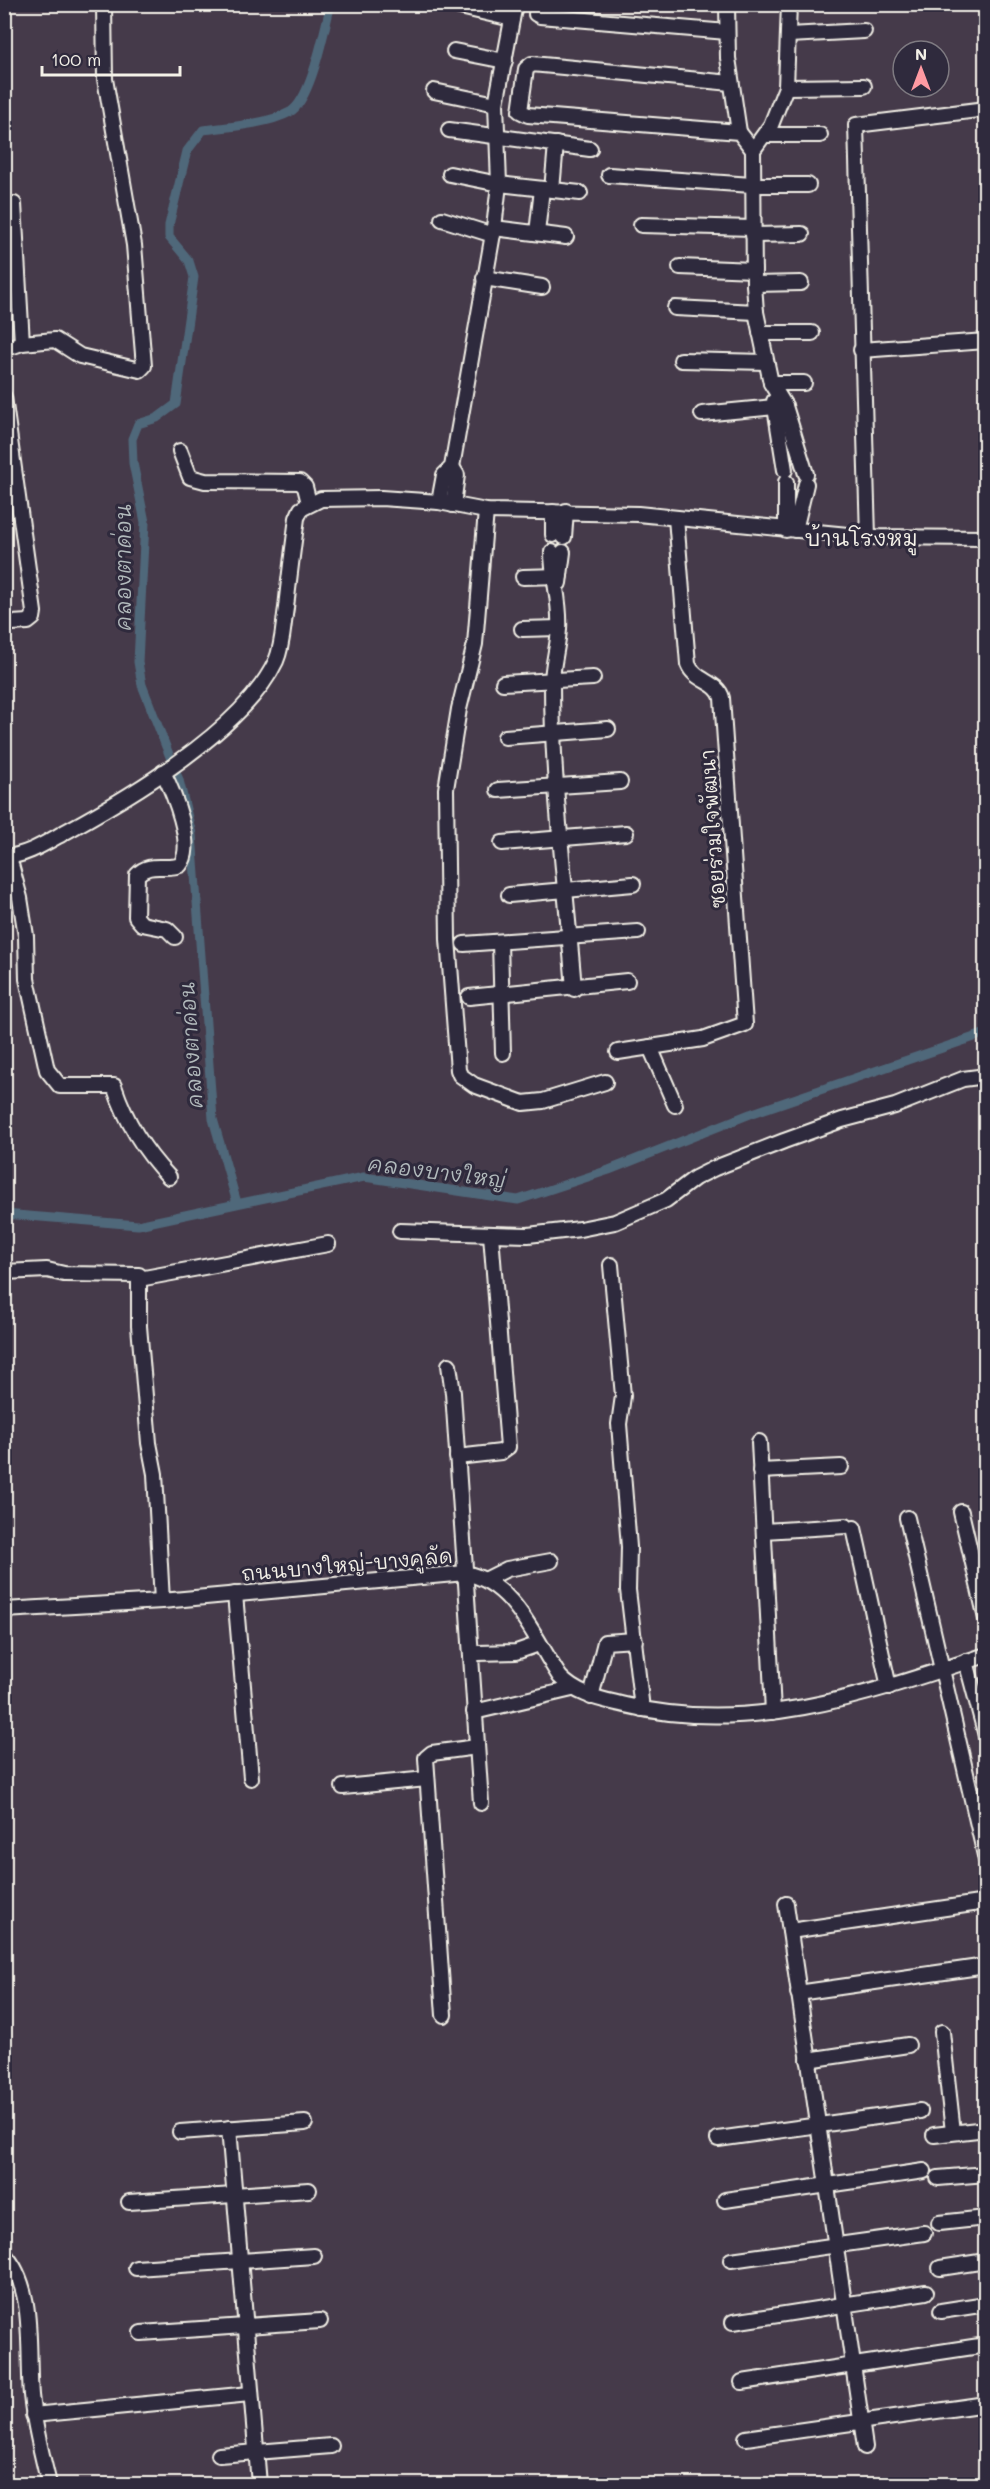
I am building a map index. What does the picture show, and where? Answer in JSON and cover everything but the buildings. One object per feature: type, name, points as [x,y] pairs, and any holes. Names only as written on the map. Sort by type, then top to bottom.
[{"type":"street","points":[[4,349],[21,343],[55,340],[80,357],[140,370],[144,366],[134,245],[105,79],[104,4]]},
{"type":"street","points":[[446,503],[457,475],[452,466],[493,231],[499,184],[496,104],[515,4]]},
{"type":"street","points":[[537,4],[536,14],[540,16],[727,32]]},
{"type":"street","points":[[727,4],[731,83],[739,132],[753,150]]},
{"type":"street","points":[[789,4],[786,87],[765,135],[753,150],[752,185],[756,312],[772,386],[806,479],[790,530]]},
{"type":"street","points":[[456,6],[512,19]]},
{"type":"street","points":[[789,34],[864,31]]},
{"type":"street","points":[[454,51],[505,62]]},
{"type":"street","points":[[731,83],[532,64],[526,69],[520,111],[528,115],[739,132]]},
{"type":"street","points":[[786,87],[864,86]]},
{"type":"street","points":[[434,91],[496,104]]},
{"type":"street","points":[[868,537],[856,124],[986,109]]},
{"type":"street","points":[[449,130],[590,149]]},
{"type":"street","points":[[765,135],[820,135]]},
{"type":"street","points":[[537,233],[556,144]]},
{"type":"street","points":[[450,174],[499,184],[580,193]]},
{"type":"street","points":[[609,175],[752,185],[808,185]]},
{"type":"street","points":[[14,204],[21,343]]},
{"type":"street","points":[[442,219],[493,231],[566,237]]},
{"type":"street","points":[[641,225],[802,234]]},
{"type":"street","points":[[680,267],[754,270]]},
{"type":"street","points":[[484,278],[542,287]]},
{"type":"street","points":[[754,284],[801,282]]},
{"type":"street","points":[[675,308],[756,312]]},
{"type":"street","points":[[760,333],[812,333]]},
{"type":"street","points":[[861,350],[986,340]]},
{"type":"street","points":[[681,360],[766,362]]},
{"type":"street","points":[[772,386],[804,382]]},
{"type":"street","points":[[4,397],[34,612],[33,618],[28,622],[12,623]]},
{"type":"street","points":[[779,408],[790,530]]},
{"type":"street","points":[[702,414],[779,408]]},
{"type":"street","points":[[180,451],[186,473],[195,479],[300,482],[309,503]]},
{"type":"street","points":[[169,1177],[146,1152],[123,1114],[114,1086],[60,1086],[47,1070],[27,979],[26,936],[7,857],[26,853],[91,818],[184,757],[240,710],[271,671],[277,658],[283,631],[297,518],[301,509],[321,499],[381,498],[446,503],[486,511],[676,518],[868,537],[986,538]]},
{"type":"street","points":[[486,511],[476,644],[459,709],[446,789],[448,939],[458,1070],[460,1076],[474,1085],[523,1102],[543,1101],[605,1082]]},
{"type":"street","points":[[559,536],[560,512]]},
{"type":"street","name":"ซอยร่วมใจพัฒนา","points":[[618,1052],[703,1039],[745,1024],[722,698],[719,690],[695,677],[688,664],[676,518]]},
{"type":"street","points":[[558,552],[559,628],[552,681],[557,786],[574,988]]},
{"type":"street","points":[[523,577],[557,580]]},
{"type":"street","points":[[522,629],[559,628]]},
{"type":"street","points":[[502,683],[593,678]]},
{"type":"street","points":[[505,737],[608,729]]},
{"type":"street","points":[[165,770],[181,814],[184,859],[175,867],[149,866],[137,874],[136,917],[142,924],[167,929],[175,937]]},
{"type":"street","points":[[498,790],[621,782]]},
{"type":"street","points":[[502,843],[626,833]]},
{"type":"street","points":[[509,895],[633,884]]},
{"type":"street","points":[[464,944],[638,932]]},
{"type":"street","points":[[500,942],[503,1053]]},
{"type":"street","points":[[469,997],[503,996],[627,981]]},
{"type":"street","points":[[650,1047],[675,1105]]},
{"type":"street","points":[[400,1231],[528,1234],[580,1229],[615,1222],[666,1200],[705,1173],[784,1141],[842,1120],[895,1106],[963,1079],[986,1076]]},
{"type":"street","points":[[457,1457],[501,1452],[508,1447],[491,1234]]},
{"type":"street","points":[[139,1279],[328,1244]]},
{"type":"street","points":[[610,1264],[623,1396],[619,1424],[629,1548],[628,1590],[642,1709]]},
{"type":"street","points":[[4,1272],[47,1270],[64,1274],[137,1274],[149,1443],[155,1474],[162,1601]]},
{"type":"street","points":[[449,1365],[481,1803]]},
{"type":"street","points":[[759,1442],[773,1712]]},
{"type":"street","points":[[760,1471],[841,1467]]},
{"type":"street","points":[[961,1512],[986,1619]]},
{"type":"street","points":[[907,1518],[986,1860]]},
{"type":"street","points":[[764,1531],[850,1527],[889,1687]]},
{"type":"street","points":[[487,1579],[507,1569],[551,1561]]},
{"type":"street","name":"ถนนบางใหญ่-บางคูลัด","points":[[4,1610],[162,1601],[465,1573],[487,1579],[510,1599],[560,1677],[572,1689],[591,1697],[642,1709],[701,1717],[773,1712],[835,1702],[889,1687],[984,1655]]},
{"type":"street","points":[[234,1594],[250,1778]]},
{"type":"street","points":[[591,1697],[605,1642],[635,1640]]},
{"type":"street","points":[[984,1655],[986,1641]]},
{"type":"street","points":[[478,1653],[516,1652],[538,1644]]},
{"type":"street","points":[[966,1661],[986,1736]]},
{"type":"street","points":[[474,1712],[572,1689]]},
{"type":"street","points":[[444,2015],[427,1779],[428,1755],[477,1747]]},
{"type":"street","points":[[343,1787],[427,1779]]},
{"type":"street","points":[[790,1931],[986,1902]]},
{"type":"street","points":[[786,1904],[859,2421],[865,2447]]},
{"type":"street","points":[[798,1993],[986,1966]]},
{"type":"street","points":[[942,2032],[953,2132]]},
{"type":"street","points":[[808,2060],[908,2045]]},
{"type":"street","points":[[718,2139],[920,2110]]},
{"type":"street","points":[[180,2132],[304,2123]]},
{"type":"street","points":[[229,2128],[259,2484]]},
{"type":"street","points":[[934,2135],[986,2129]]},
{"type":"street","points":[[725,2200],[924,2171]]},
{"type":"street","points":[[938,2178],[986,2174]]},
{"type":"street","points":[[129,2202],[309,2190]]},
{"type":"street","points":[[939,2223],[986,2218]]},
{"type":"street","points":[[731,2260],[924,2233]]},
{"type":"street","points":[[4,2254],[18,2271],[24,2291],[33,2415],[49,2484]]},
{"type":"street","points":[[136,2268],[314,2256]]},
{"type":"street","points":[[940,2268],[986,2261]]},
{"type":"street","points":[[733,2322],[926,2292]]},
{"type":"street","points":[[940,2311],[986,2304]]},
{"type":"street","points":[[141,2333],[245,2328],[320,2321]]},
{"type":"street","points":[[742,2382],[986,2345]]},
{"type":"street","points":[[33,2415],[250,2394]]},
{"type":"street","points":[[746,2438],[986,2404]]},
{"type":"street","points":[[219,2456],[331,2446]]},
{"type":"waterway","name":"คลองตาด่อน","points":[[237,1203],[213,1119],[192,834],[179,780],[142,685],[138,662],[145,522],[133,463],[132,439],[138,424],[157,418],[176,404],[194,277],[189,261],[169,237],[169,225],[187,151],[203,130],[271,119],[290,112],[298,105],[311,79],[331,4]]},
{"type":"waterway","name":"คลองบางใหญ่","points":[[4,1214],[138,1225],[364,1177],[518,1200],[609,1170],[750,1114],[986,1033]]},
{"type":"district","name":"บ้านโรงหมู","points":[[861,537]]}]
